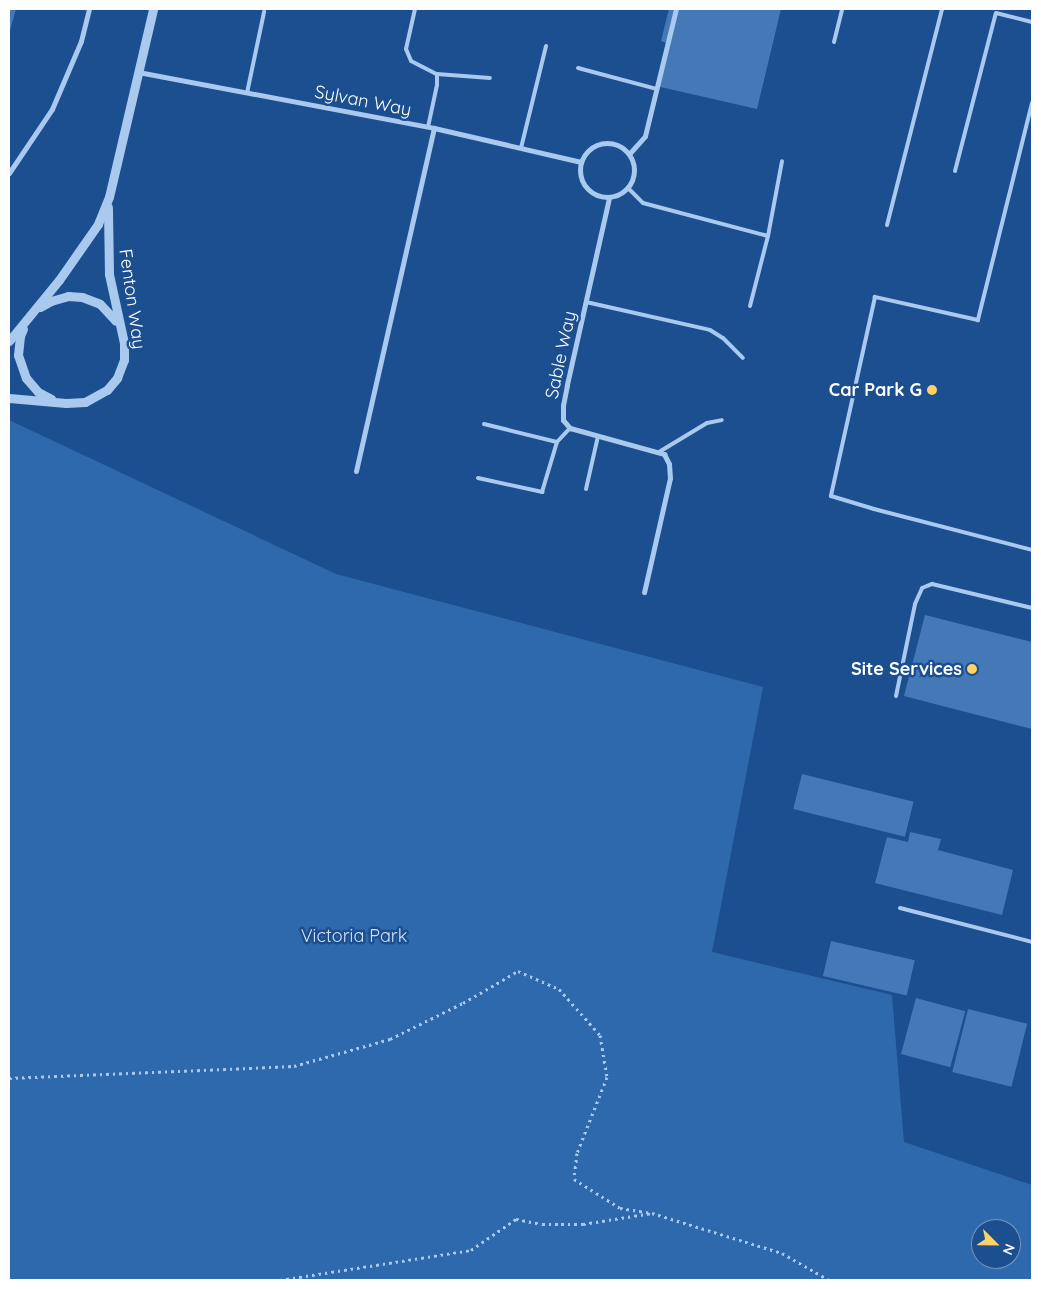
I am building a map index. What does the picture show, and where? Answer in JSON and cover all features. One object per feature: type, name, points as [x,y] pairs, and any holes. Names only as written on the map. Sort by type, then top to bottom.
[{"type":"street","points":[[9,173],[52,109],[81,41],[89,9]]},
{"type":"street","name":"Fenton Way","points":[[9,341],[37,309],[86,244],[98,224],[109,197],[153,9]]},
{"type":"street","points":[[629,154],[645,136],[676,9]]},
{"type":"street","name":"Sylvan Way","points":[[138,72],[434,128],[581,162]]},
{"type":"street","points":[[356,471],[434,128]]},
{"type":"street","points":[[610,143],[619,145],[629,154],[635,166],[634,176],[623,193],[609,198],[598,196],[587,189],[582,181],[581,162],[588,151],[596,145],[610,143]]},
{"type":"street","name":"Fenton Way","points":[[9,398],[66,403],[94,399],[107,390],[117,378],[124,360],[124,344],[108,274],[107,227],[109,197]]},
{"type":"street","name":"Sable Way","points":[[570,428],[563,420],[563,405],[609,198]]},
{"type":"street","points":[[37,309],[52,300],[68,296],[82,297],[100,304],[119,326]]},
{"type":"street","points":[[26,322],[20,336],[18,355],[26,378],[38,392],[48,398],[66,403]]},
{"type":"street","points":[[570,428],[659,452],[664,454],[669,464],[670,478],[644,592]]},
{"type":"lane","points":[[415,9],[406,49],[411,61],[437,74],[490,78]]},
{"type":"lane","points":[[834,42],[842,9]]},
{"type":"lane","points":[[887,226],[942,9]]},
{"type":"lane","points":[[955,171],[995,11],[1032,22]]},
{"type":"lane","points":[[247,93],[264,12]]},
{"type":"lane","points":[[521,148],[546,46]]},
{"type":"lane","points":[[578,68],[657,89]]},
{"type":"lane","points":[[428,127],[437,85],[437,74]]},
{"type":"lane","points":[[1032,103],[978,320],[875,297],[831,496],[874,510],[1032,550]]},
{"type":"lane","points":[[750,306],[768,236],[782,161]]},
{"type":"lane","points":[[628,188],[644,203],[768,236]]},
{"type":"lane","points":[[586,302],[710,330],[724,338],[743,358]]},
{"type":"lane","points":[[659,452],[707,423],[722,420]]},
{"type":"lane","points":[[484,424],[557,442]]},
{"type":"lane","points":[[478,478],[542,492],[557,442],[570,428]]},
{"type":"lane","points":[[586,489],[598,436]]},
{"type":"lane","points":[[896,696],[915,604],[922,588],[932,584],[1032,608]]},
{"type":"lane","points":[[900,908],[1032,942]]},
{"type":"path","points":[[9,1078],[294,1066],[390,1039],[463,1003],[518,971],[559,989],[600,1035],[606,1076],[577,1153],[574,1180],[620,1208],[652,1213],[782,1253],[829,1280]]},
{"type":"path","points":[[280,1280],[471,1250],[516,1220],[542,1224],[583,1224],[652,1213]]},
{"type":"green space","name":"Victoria Park","points":[[9,420],[336,574],[763,687],[712,952],[892,995],[904,1142],[1032,1185],[1032,1280],[9,1280]]},
{"type":"building","points":[[9,9],[16,9],[9,34]]},
{"type":"building","points":[[669,9],[781,9],[757,109],[656,86],[666,43],[661,41]]},
{"type":"building","name":"Site Services","points":[[925,615],[1032,642],[1032,729],[904,696]]},
{"type":"building","points":[[802,774],[914,802],[905,837],[793,809]]},
{"type":"building","points":[[910,832],[941,839],[938,850],[1013,870],[1002,915],[875,883],[887,837],[908,842]]},
{"type":"building","points":[[831,941],[915,960],[907,995],[823,976]]},
{"type":"building","points":[[916,998],[965,1011],[950,1067],[901,1054]]},
{"type":"building","points":[[968,1009],[1027,1024],[1011,1087],[952,1072]]},
{"type":"place","name":"Car Park G","points":[[932,390]]},
{"type":"place","name":"Site Services","points":[[972,669]]}]
